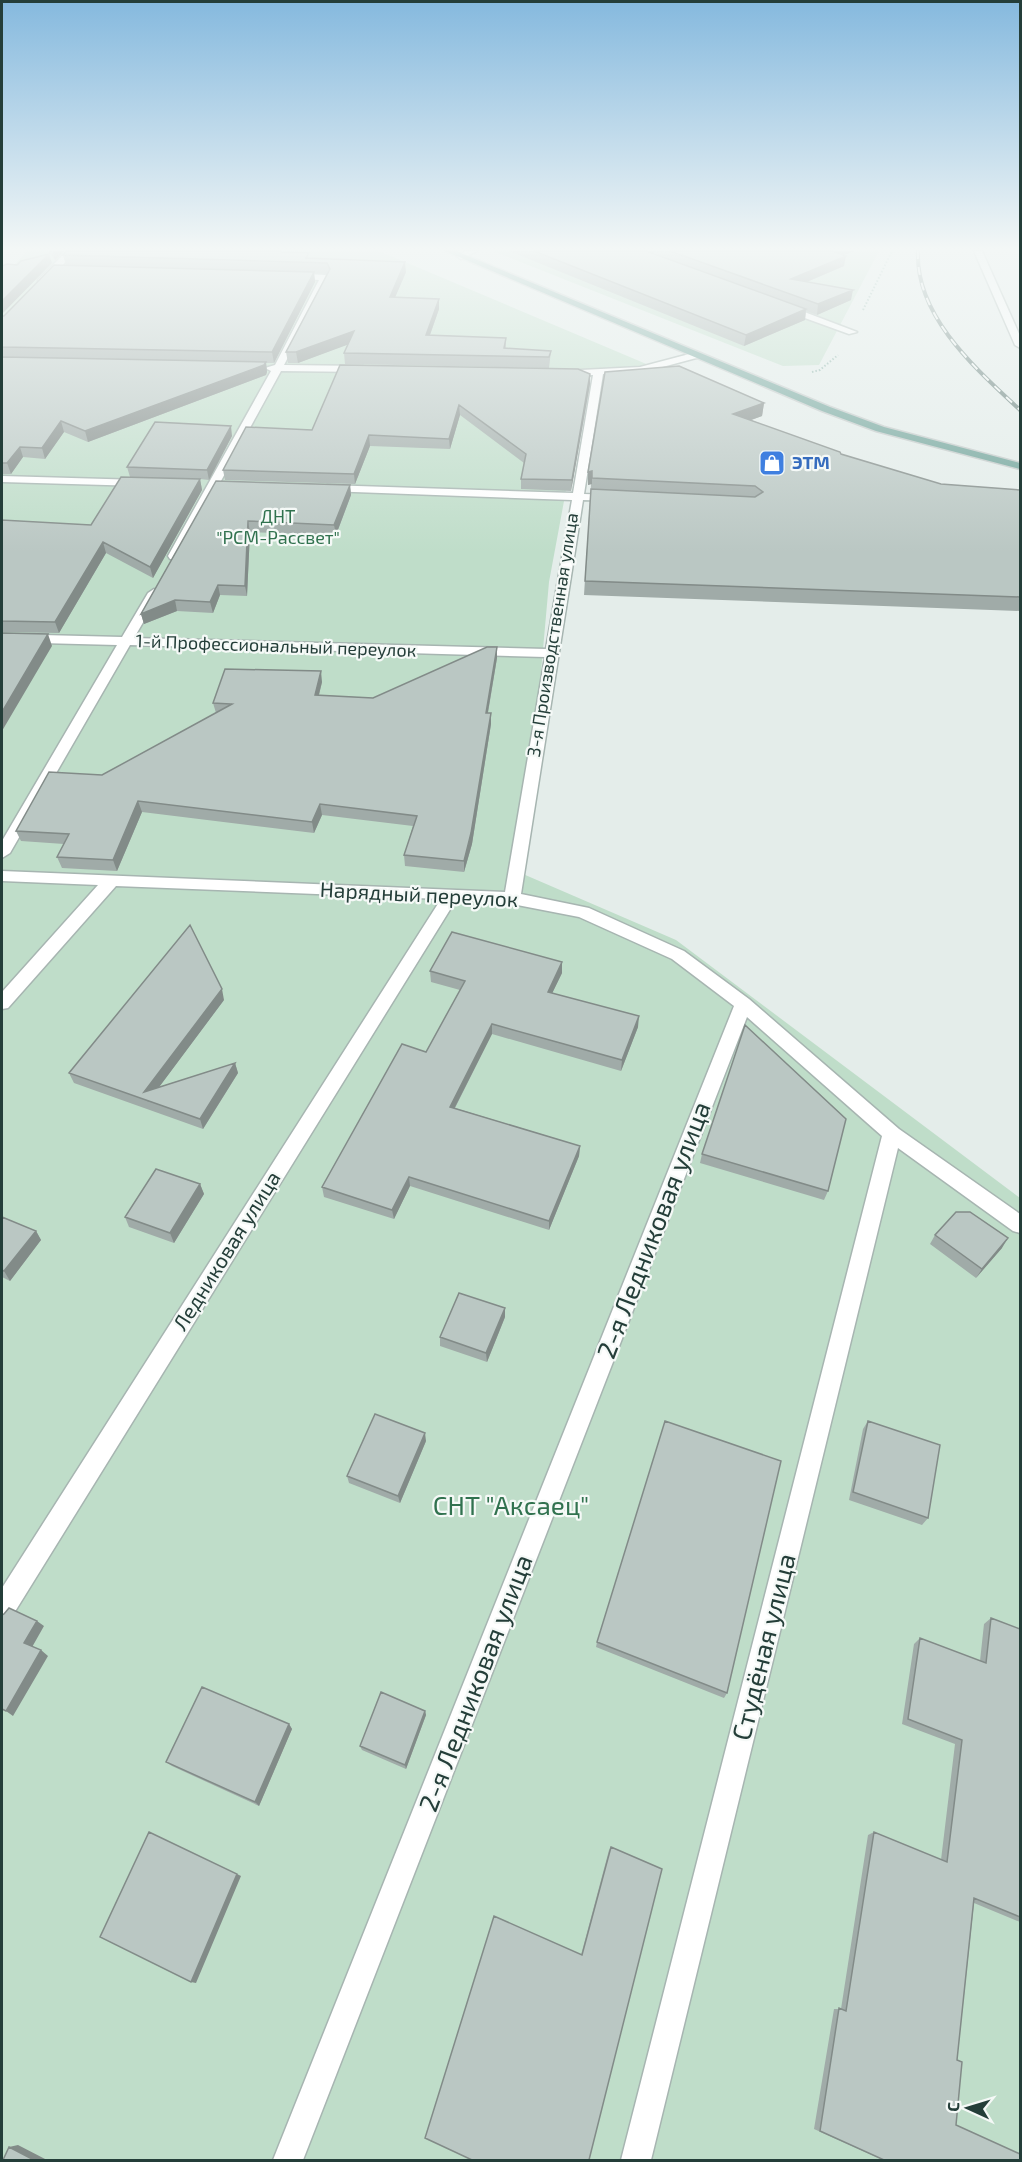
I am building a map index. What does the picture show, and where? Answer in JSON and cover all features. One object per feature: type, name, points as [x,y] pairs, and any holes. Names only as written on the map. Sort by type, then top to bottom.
[{"type":"main road","points":[[690,352],[880,429],[1020,466]]},
{"type":"street","points":[[2,853],[127,642],[286,352]]},
{"type":"street","points":[[551,373],[598,374],[640,370],[697,355]]},
{"type":"street","points":[[255,368],[374,369]]},
{"type":"street","name":"3-я Производственная улица","points":[[512,898],[550,653],[598,374]]},
{"type":"street","points":[[2,479],[154,483]]},
{"type":"street","points":[[318,488],[623,498]]},
{"type":"street","name":"1-й Профессиональный переулок","points":[[2,638],[550,653]]},
{"type":"street","name":"Нарядный переулок","points":[[2,876],[452,894],[512,898],[583,912],[678,955],[743,1004],[892,1134],[1020,1225]]},
{"type":"street","points":[[2,1003],[111,881]]},
{"type":"street","name":"Ледниковая улица","points":[[2,1609],[452,894]]},
{"type":"street","name":"2-я Ледниковая улица","points":[[288,2160],[743,1004]]},
{"type":"street","name":"Студёная улица","points":[[636,2160],[892,1134]]},
{"type":"green space","name":"СНТ \"Аксаец\"","points":[[2,352],[618,352],[670,374],[587,377],[549,582],[523,874],[676,940],[1020,1198],[1020,2160],[2,2160]]},
{"type":"green space","points":[[747,352],[826,352],[819,365],[783,366]]},
{"type":"building","points":[[345,352],[551,352],[549,357]]},
{"type":"building","points":[[2,357],[266,362],[264,365],[85,431],[61,421],[42,448],[20,447],[7,463],[2,463]]},
{"type":"building","points":[[340,365],[578,369],[590,374],[572,480],[521,479],[526,454],[459,405],[449,439],[369,435],[354,474],[223,470],[246,427],[312,430]]},
{"type":"building","points":[[679,366],[764,403],[733,414],[841,454],[941,484],[1020,490],[1020,597],[585,581],[591,489],[755,497],[763,492],[755,486],[592,478],[592,471],[588,472],[605,372]]},
{"type":"building","points":[[155,422],[231,426],[207,470],[127,467]]},
{"type":"building","points":[[121,477],[200,479],[150,567],[103,542],[55,622],[2,621],[2,520],[91,525]]},
{"type":"building","points":[[216,481],[350,485],[334,525],[248,521],[245,586],[218,585],[210,602],[175,600],[141,614]]},
{"type":"building","points":[[2,633],[48,634],[2,712]]},
{"type":"building","points":[[487,647],[497,647],[486,713],[491,713],[471,833],[464,861],[404,855],[417,816],[320,804],[312,822],[138,801],[113,860],[57,857],[69,834],[16,831],[49,772],[102,775],[232,704],[213,703],[225,669],[321,671],[315,695],[373,698]]},
{"type":"building","points":[[190,925],[222,989],[144,1092],[235,1063],[200,1119],[69,1073]]},
{"type":"building","points":[[452,932],[562,962],[548,992],[639,1016],[622,1060],[492,1024],[450,1107],[580,1146],[549,1221],[409,1177],[392,1210],[322,1187],[402,1044],[426,1052],[465,981],[430,971]]},
{"type":"building","points":[[745,1025],[846,1119],[828,1191],[702,1154]]},
{"type":"building","points":[[156,1169],[200,1184],[170,1233],[125,1217]]},
{"type":"building","points":[[956,1212],[970,1212],[1008,1238],[982,1269],[935,1235]]},
{"type":"building","points":[[2,1217],[36,1231],[4,1271],[2,1270]]},
{"type":"building","points":[[459,1293],[505,1308],[486,1353],[440,1337]]},
{"type":"building","points":[[375,1414],[425,1433],[398,1496],[347,1476]]},
{"type":"building","points":[[665,1421],[781,1461],[727,1693],[597,1642]]},
{"type":"building","points":[[868,1421],[940,1445],[928,1518],[853,1492]]},
{"type":"building","points":[[9,1608],[37,1621],[24,1643],[41,1650],[6,1711],[2,1709],[2,1615]]},
{"type":"building","points":[[991,1618],[1020,1629],[1020,1917],[974,1898],[957,2060],[962,2062],[956,2125],[1020,2154],[1020,2160],[884,2160],[820,2131],[839,2008],[846,2011],[874,1832],[947,1862],[962,1740],[908,1719],[920,1638],[986,1663]]},
{"type":"building","points":[[202,1687],[289,1724],[255,1802],[166,1762]]},
{"type":"building","points":[[381,1692],[425,1711],[405,1765],[360,1746]]},
{"type":"building","points":[[149,1832],[237,1874],[191,1982],[100,1937]]},
{"type":"building","points":[[611,1847],[662,1869],[589,2160],[472,2160],[425,2138],[494,1916],[582,1955]]},
{"type":"building","points":[[9,2147],[34,2160],[3,2160]]},
{"type":"railway","points":[[962,352],[1020,410]]},
{"type":"place","name":"ЭТМ","points":[[772,463]]},
{"type":"park label","name":"ДНТ \"РСМ-Рассвет\"","points":[[278,527]]}]
